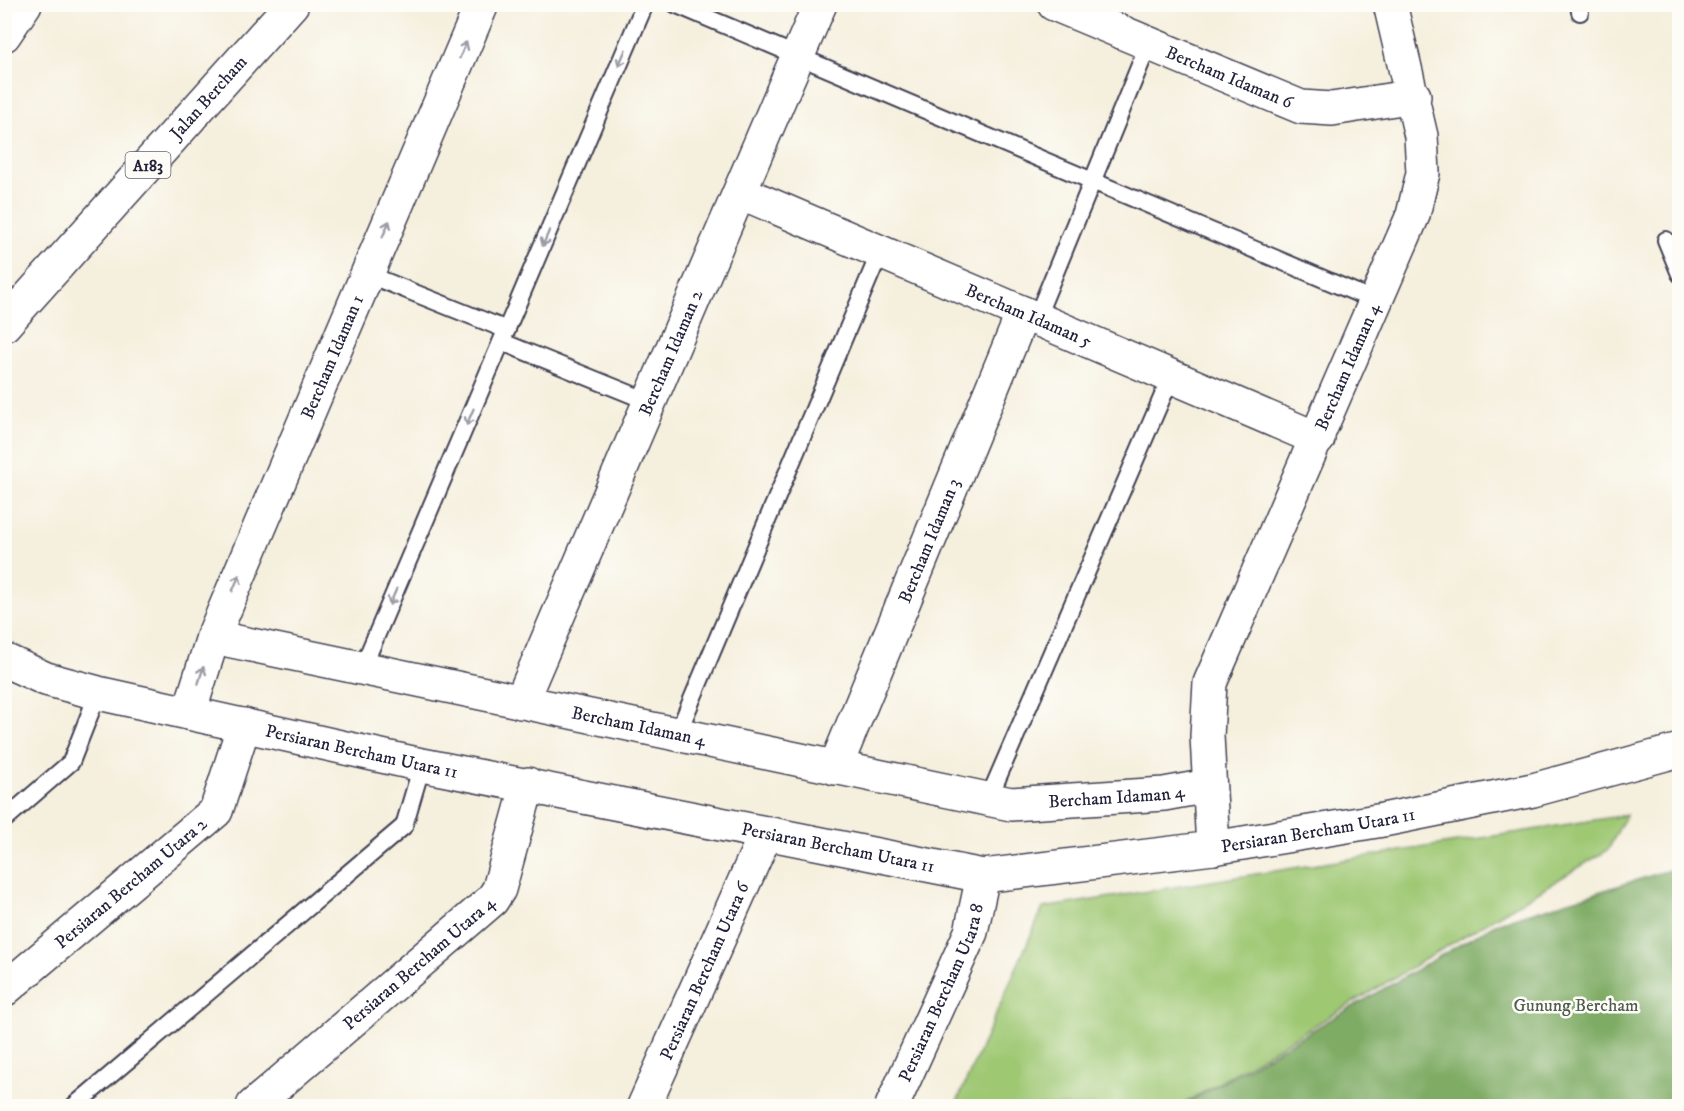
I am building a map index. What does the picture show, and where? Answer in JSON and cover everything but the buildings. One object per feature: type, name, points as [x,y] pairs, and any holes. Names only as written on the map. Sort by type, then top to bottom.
[{"type":"street","points":[[4,35],[25,4]]},
{"type":"street","name":"Jalan Bercham","points":[[4,325],[292,4]]},
{"type":"street","name":"Bercham Idaman 1","points":[[189,713],[213,637],[482,4]]},
{"type":"street","name":"Bercham Idaman 2","points":[[521,702],[820,4]]},
{"type":"street","name":"Bercham Idaman 6","points":[[1054,4],[1301,107],[1332,109],[1414,96]]},
{"type":"street","name":"Bercham Idaman 4","points":[[213,637],[988,800],[1037,803],[1164,794],[1208,786],[1206,709],[1210,683],[1378,302],[1413,215],[1423,173],[1421,136],[1414,96],[1390,4]]},
{"type":"street","name":"Bercham Idaman 5","points":[[740,192],[1318,439]]},
{"type":"street","name":"Bercham Idaman 3","points":[[835,768],[1029,316]]},
{"type":"street","name":"Persiaran Bercham Utara 11","points":[[4,660],[46,679],[98,693],[422,765],[528,784],[983,876],[1213,848],[1383,820],[1533,790],[1680,750]]},
{"type":"street","name":"Persiaran Bercham Utara 2","points":[[4,990],[216,812],[244,725]]},
{"type":"street","name":"Persiaran Bercham Utara 4","points":[[253,1107],[492,900],[501,882],[528,784]]},
{"type":"street","points":[[1208,786],[1213,848]]},
{"type":"street","name":"Persiaran Bercham Utara 6","points":[[644,1107],[766,833]]},
{"type":"street","name":"Persiaran Bercham Utara 8","points":[[892,1107],[971,932],[983,876]]},
{"type":"lane","points":[[363,669],[645,4]]},
{"type":"lane","points":[[675,4],[1378,302]]},
{"type":"lane","points":[[1029,316],[1093,181],[1149,43]]},
{"type":"lane","points":[[1666,240],[1680,274]]},
{"type":"lane","points":[[677,735],[880,252]]},
{"type":"lane","points":[[367,274],[650,402]]},
{"type":"lane","points":[[988,800],[1171,377]]},
{"type":"lane","points":[[4,820],[70,762],[98,693]]},
{"type":"lane","points":[[74,1107],[404,826],[422,765]]},
{"type":"green space","points":[[1626,815],[1608,850],[1180,1106],[955,1106],[1043,908]]},
{"type":"green space","name":"Gunung Bercham","points":[[1679,867],[1679,1106],[1182,1106],[1495,924]]}]
